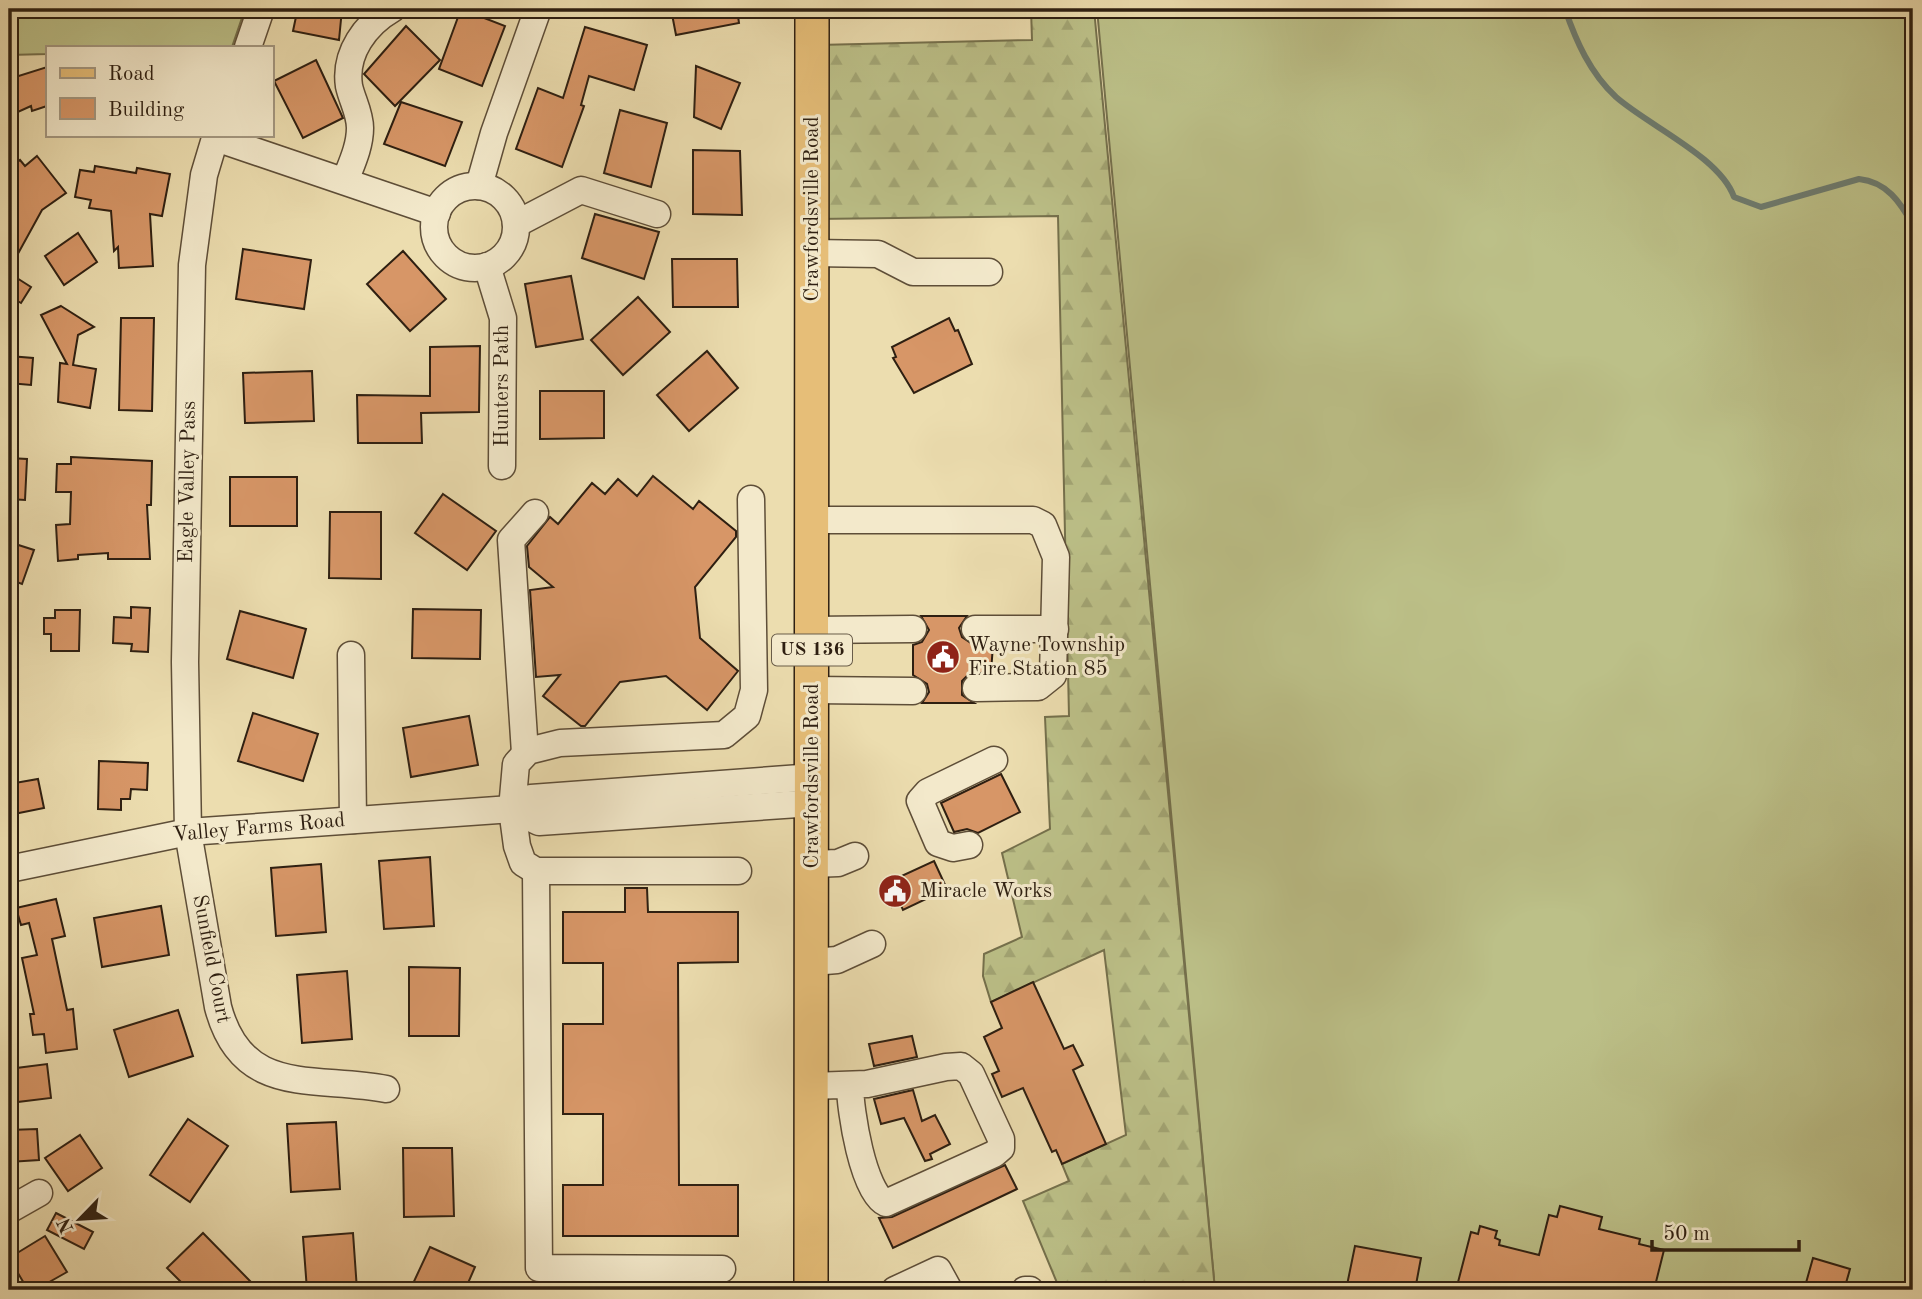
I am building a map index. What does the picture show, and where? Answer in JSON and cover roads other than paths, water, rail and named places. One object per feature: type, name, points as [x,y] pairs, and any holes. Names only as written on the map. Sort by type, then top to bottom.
[{"type":"main road","name":"Crawfordsville Road","points":[[811,1290],[814,790],[812,9]]},
{"type":"street","points":[[248,46],[261,9]]},
{"type":"street","points":[[345,181],[357,148],[360,128],[350,88],[349,66],[359,38],[373,22],[392,9]]},
{"type":"street","points":[[479,186],[499,117],[538,9]]},
{"type":"street","points":[[216,136],[437,213]]},
{"type":"street","name":"Eagle Valley Pass","points":[[188,832],[185,662],[192,265],[204,176],[216,136]]},
{"type":"street","points":[[479,186],[504,198],[512,210],[516,224],[509,250],[487,266],[465,266],[446,255],[436,235],[437,213],[453,192],[479,186]]},
{"type":"street","points":[[516,224],[581,190],[657,214]]},
{"type":"street","points":[[812,253],[878,254],[914,272],[989,272]]},
{"type":"street","name":"Hunters Path","points":[[487,266],[503,318],[502,466]]},
{"type":"street","points":[[738,871],[536,871],[523,863],[517,846],[512,809],[516,764],[526,753],[560,743],[724,735],[747,716],[754,690],[751,499]]},
{"type":"street","points":[[526,753],[511,540],[535,513]]},
{"type":"street","points":[[812,520],[916,526],[1039,522],[1054,547],[1048,581],[1055,629],[1055,669],[1045,683],[1030,688],[976,688]]},
{"type":"street","points":[[812,629],[913,629]]},
{"type":"street","points":[[975,629],[1055,629]]},
{"type":"street","points":[[351,655],[353,820]]},
{"type":"street","points":[[812,690],[913,691]]},
{"type":"street","points":[[969,845],[959,848],[941,846],[926,824],[920,801],[924,795],[994,760]]},
{"type":"street","name":"Valley Farms Road","points":[[9,869],[188,832],[512,809],[531,798],[814,790]]},
{"type":"street","name":"Sunfield Court","points":[[188,832],[218,1007],[223,1026],[237,1050],[259,1069],[285,1080],[344,1082],[386,1089]]},
{"type":"street","points":[[813,864],[838,863],[855,856]]},
{"type":"street","points":[[536,871],[540,1268],[722,1269]]},
{"type":"street","points":[[813,962],[837,960],[872,944]]},
{"type":"street","points":[[812,1086],[850,1085],[961,1066],[971,1074],[1001,1139],[1001,1148],[994,1154],[886,1203],[873,1190],[856,1133],[850,1085]]},
{"type":"street","points":[[9,1210],[39,1193]]},
{"type":"street","points":[[895,1290],[938,1270],[948,1290]]},
{"type":"waterway","points":[[1565,9],[1585,56],[1607,88],[1630,108],[1699,155],[1726,182],[1734,197],[1761,207],[1859,179],[1877,184],[1892,194],[1913,225]]},
{"type":"place","name":"Wayne Township Fire Station 85","points":[[943,657]]},
{"type":"place","name":"Miracle Works","points":[[895,891]]}]
